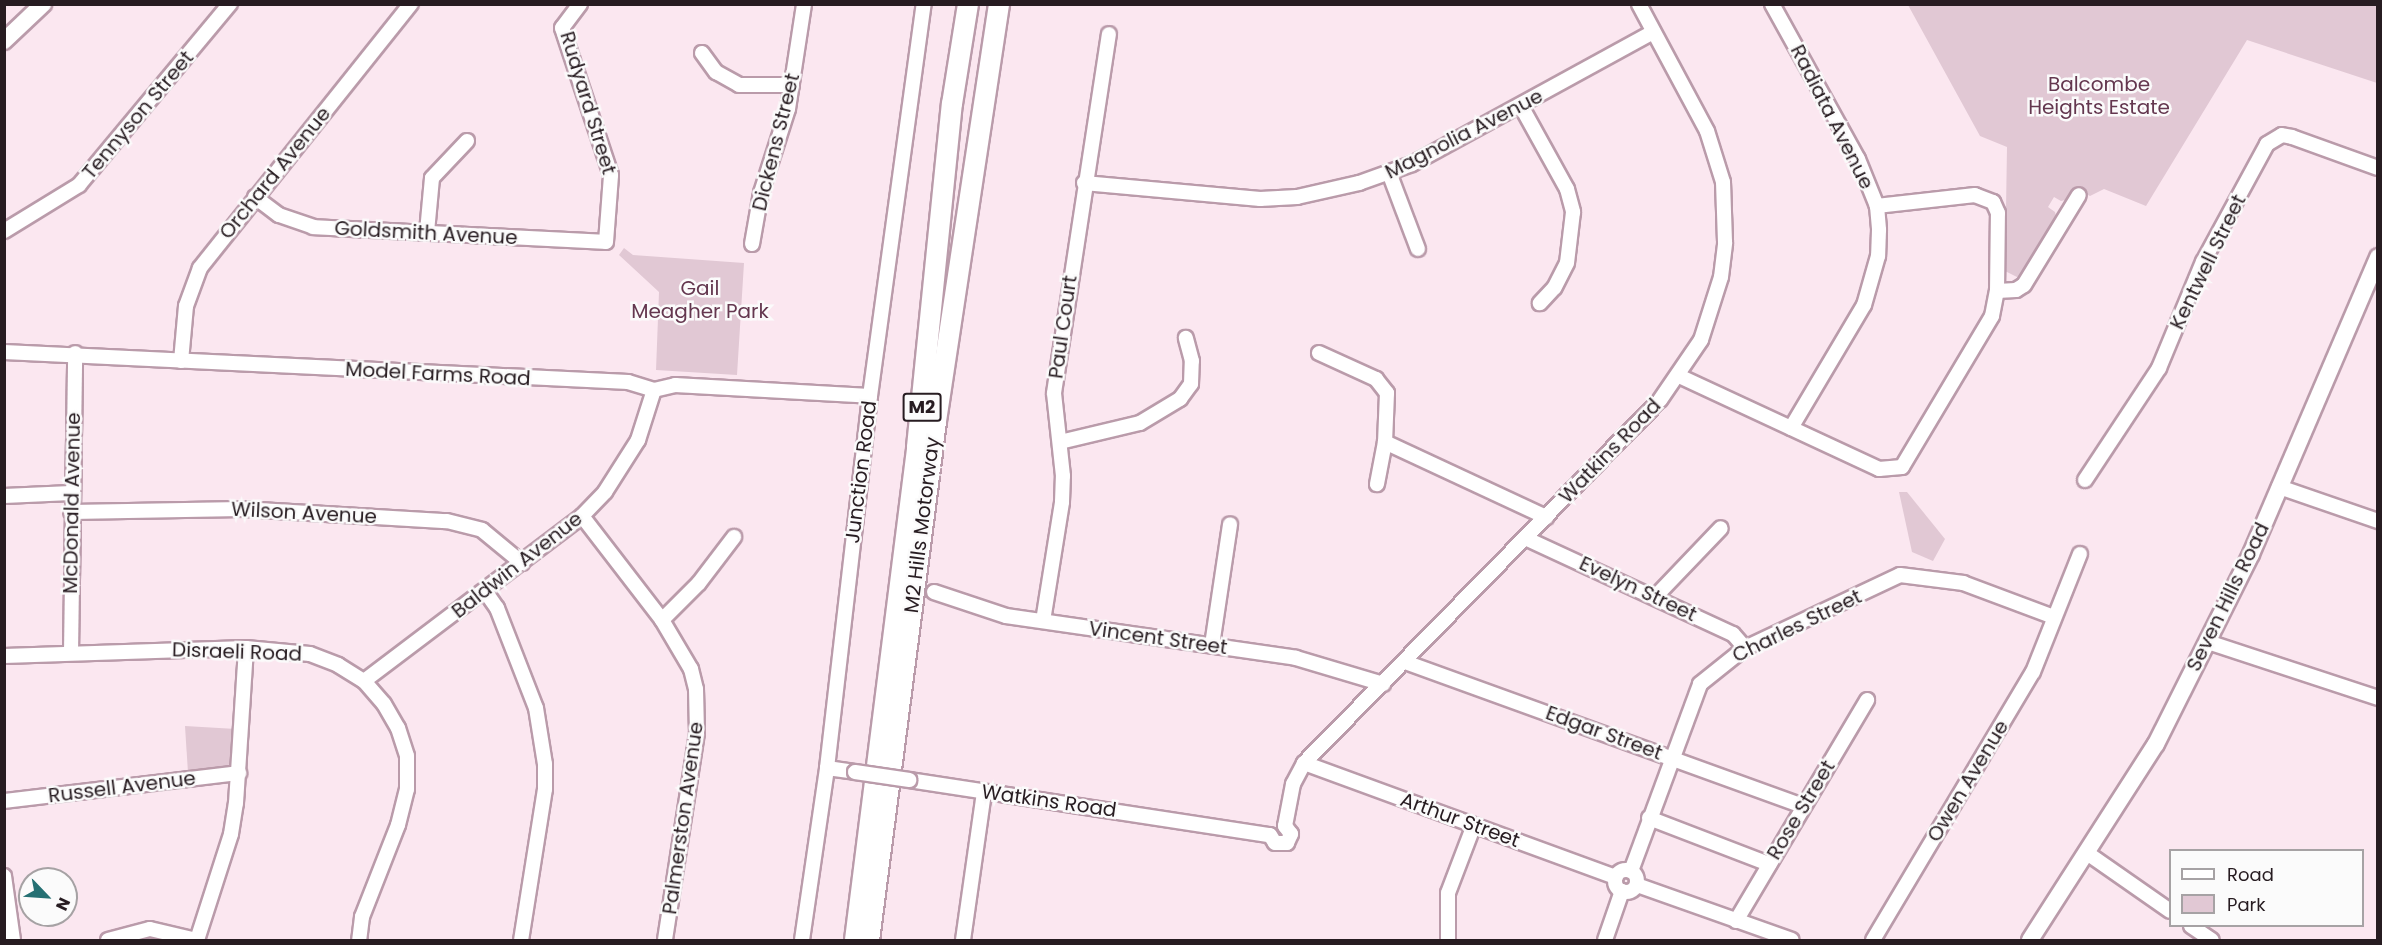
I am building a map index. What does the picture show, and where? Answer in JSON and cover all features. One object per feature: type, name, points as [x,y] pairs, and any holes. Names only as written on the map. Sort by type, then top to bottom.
[{"type":"highway","name":"M2 Hills Motorway","points":[[855,940],[921,412],[940,201],[968,4]]},
{"type":"highway","name":"M2 Hills Motorway","points":[[869,940],[936,422],[999,4]]},
{"type":"highway","points":[[847,940],[872,808]]},
{"type":"highway","points":[[878,940],[882,845]]},
{"type":"main road","points":[[4,41],[43,4]]},
{"type":"main road","name":"Seven Hills Road","points":[[2030,940],[2142,769],[2208,642],[2279,487],[2378,257]]},
{"type":"main road","name":"Seven Hills Road","points":[[2022,940],[2031,927],[2043,919]]},
{"type":"street","name":"Tennyson Street","points":[[4,231],[79,184],[230,4]]},
{"type":"street","name":"Orchard Avenue","points":[[180,361],[190,287],[255,197],[411,4]]},
{"type":"street","name":"Rudyard Street","points":[[580,4],[562,28],[612,175],[606,242]]},
{"type":"street","name":"Dickens Street","points":[[752,244],[761,193],[789,109],[804,4]]},
{"type":"street","name":"Junction Road","points":[[802,940],[827,768],[870,396],[924,4]]},
{"type":"street","name":"Watkins Road","points":[[827,768],[1270,835],[1275,843],[1287,843],[1291,834],[1285,826],[1293,784],[1304,763],[1660,400],[1679,376],[1701,340],[1716,297],[1726,214],[1723,182],[1707,130],[1639,4]]},
{"type":"street","name":"Radiata Avenue","points":[[1772,4],[1858,159],[1877,206],[1878,256],[1864,305],[1791,428]]},
{"type":"street","name":"Magnolia Avenue","points":[[1084,183],[1260,199],[1297,197],[1390,175],[1521,106],[1653,32]]},
{"type":"street","name":"Paul Court","points":[[1043,621],[1062,502],[1060,442],[1054,393],[1084,183],[1109,34]]},
{"type":"street","points":[[702,53],[716,72],[740,85],[792,86]]},
{"type":"street","points":[[1521,106],[1567,189],[1574,212],[1567,263],[1554,288],[1540,303]]},
{"type":"street","name":"Kentwell Street","points":[[2085,480],[2159,368],[2203,262],[2267,144],[2282,135],[2292,137],[2378,168]]},
{"type":"street","points":[[428,232],[432,178],[467,141]]},
{"type":"street","points":[[1390,175],[1418,249]]},
{"type":"street","points":[[1679,376],[1879,470],[1902,467],[1986,331],[1997,291],[1998,213],[1993,202],[1974,195],[1877,206]]},
{"type":"street","points":[[1997,291],[2016,290],[2024,285],[2079,195]]},
{"type":"street","name":"Goldsmith Avenue","points":[[255,197],[286,219],[313,227],[606,242]]},
{"type":"street","points":[[1060,442],[1140,423],[1180,399],[1191,384],[1192,361],[1186,338]]},
{"type":"street","name":"Model Farms Road","points":[[4,351],[628,382],[654,390],[675,385],[870,396]]},
{"type":"street","name":"McDonald Avenue","points":[[71,653],[71,494],[75,353]]},
{"type":"street","points":[[1319,353],[1383,385],[1389,402],[1385,442],[1377,484]]},
{"type":"street","name":"Baldwin Avenue","points":[[364,681],[582,516],[605,492],[633,450],[648,416],[654,390]]},
{"type":"street","points":[[1385,442],[1546,517]]},
{"type":"street","points":[[2279,487],[2378,521]]},
{"type":"street","points":[[4,496],[71,494]]},
{"type":"street","name":"Wilson Avenue","points":[[71,512],[242,509],[447,521],[482,530],[522,563]]},
{"type":"street","name":"Palmerston Avenue","points":[[582,516],[662,620],[691,669],[699,711],[665,940]]},
{"type":"street","points":[[1212,645],[1230,524]]},
{"type":"street","points":[[1654,597],[1721,528]]},
{"type":"street","points":[[662,620],[699,584],[734,537]]},
{"type":"street","name":"Evelyn Street","points":[[1525,538],[1733,634],[1745,648]]},
{"type":"street","name":"Owen Avenue","points":[[1873,940],[2022,692],[2080,554]]},
{"type":"street","name":"Charles Street","points":[[1630,871],[1700,684],[1745,648],[1900,575],[1919,575],[1963,583],[2054,617]]},
{"type":"street","points":[[485,591],[497,608],[536,708],[545,764],[545,789],[521,940]]},
{"type":"street","name":"Vincent Street","points":[[934,592],[999,614],[1296,658],[1383,684]]},
{"type":"street","points":[[2208,642],[2378,698]]},
{"type":"street","points":[[108,940],[134,930],[150,929],[197,940],[231,834],[238,773],[246,648]]},
{"type":"street","name":"Disraeli Road","points":[[4,656],[246,648],[309,654],[338,664],[364,681],[384,704],[398,729],[406,756],[407,789],[398,825],[362,917],[359,940]]},
{"type":"street","name":"Edgar Street","points":[[1405,662],[1802,806]]},
{"type":"street","name":"Rose Street","points":[[1736,921],[1802,806],[1867,700]]},
{"type":"street","name":"Arthur Street","points":[[1304,763],[1616,877]]},
{"type":"street","name":"Russell Avenue","points":[[4,801],[238,773]]},
{"type":"street","points":[[963,940],[984,792]]},
{"type":"street","points":[[1649,818],[1769,864]]},
{"type":"street","points":[[1448,940],[1448,893],[1474,825]]},
{"type":"street","points":[[2087,853],[2169,910]]},
{"type":"street","points":[[1637,885],[1630,891],[1622,891],[1617,886],[1616,877],[1630,871],[1637,885],[1736,921],[1775,938],[1792,940]]},
{"type":"street","points":[[4,876],[14,940]]},
{"type":"street","points":[[1605,940],[1622,891]]},
{"type":"street","points":[[2192,927],[2212,940]]},
{"type":"green space","name":"Balcombe Heights Estate","points":[[1908,5],[2377,5],[2377,83],[2247,40],[2146,206],[2104,189],[2090,196],[2076,189],[2070,199],[2061,201],[2054,197],[2048,207],[2055,212],[2057,220],[2025,275],[2017,277],[2005,271],[2007,147],[1980,136]]},
{"type":"green space","name":"Gail Meagher Park","points":[[624,248],[633,255],[744,263],[737,375],[656,370],[659,292],[619,255]]},
{"type":"green space","points":[[1899,492],[1907,492],[1945,539],[1933,561],[1912,552]]},
{"type":"green space","points":[[185,726],[236,729],[232,762],[224,769],[188,773]]}]
